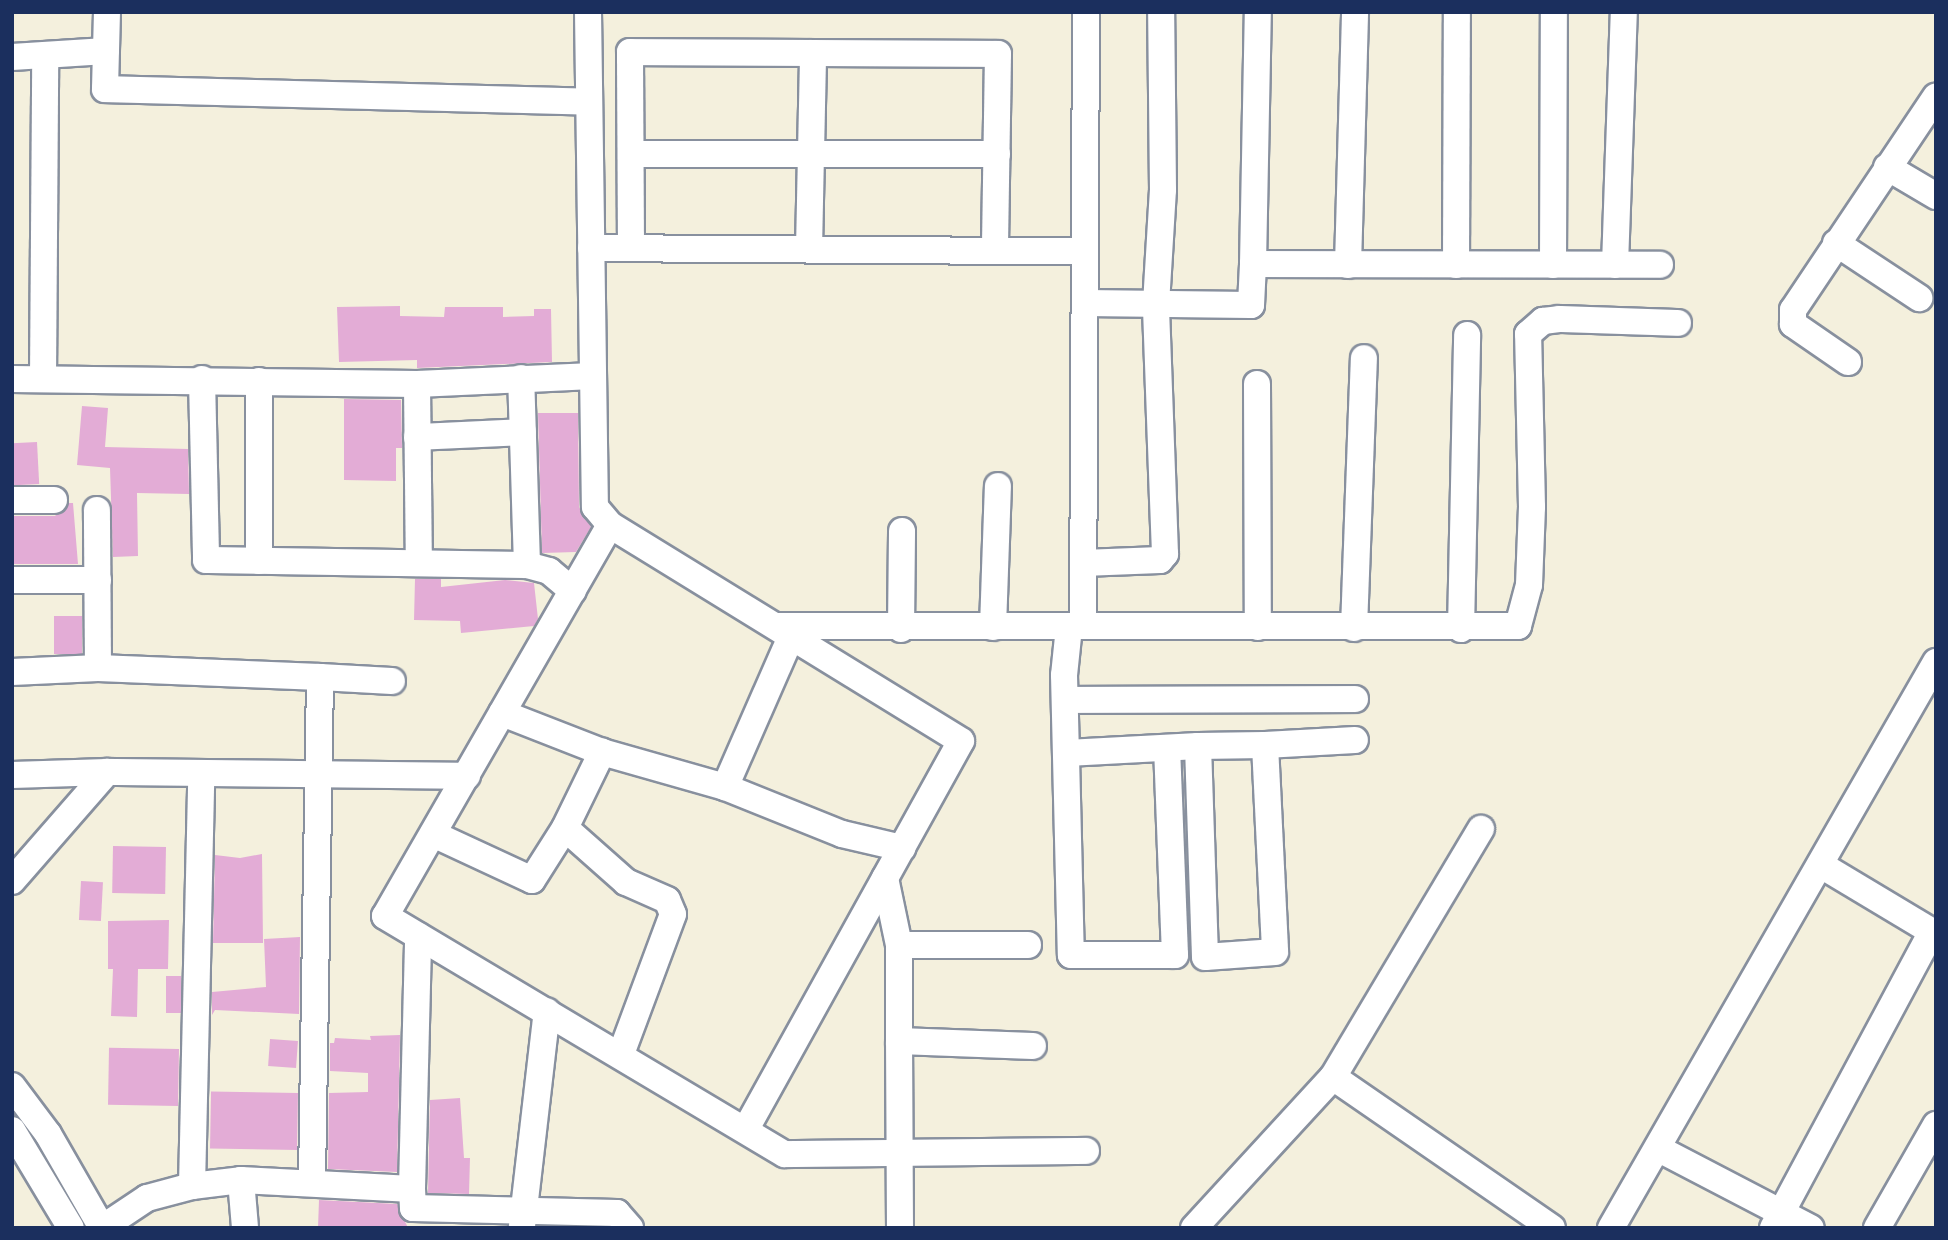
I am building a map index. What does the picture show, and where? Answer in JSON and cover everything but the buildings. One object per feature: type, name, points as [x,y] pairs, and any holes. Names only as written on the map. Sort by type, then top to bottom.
[{"type":"street","points":[[107,12],[106,89],[588,102]]},
{"type":"street","points":[[588,12],[594,507],[610,525],[961,741],[747,1127]]},
{"type":"street","points":[[1086,12],[1082,251],[1085,303],[1083,563],[1069,627],[1064,688],[1071,955],[1205,957],[1275,953],[1265,744]]},
{"type":"street","points":[[1083,563],[1160,560],[1165,554],[1156,304],[1163,190],[1161,12]]},
{"type":"street","points":[[1085,303],[1251,305],[1258,12]]},
{"type":"street","points":[[1348,265],[1355,12]]},
{"type":"street","points":[[1457,12],[1457,265]]},
{"type":"street","points":[[1553,265],[1554,12]]},
{"type":"street","points":[[1615,265],[1624,12]]},
{"type":"street","points":[[12,57],[106,51]]},
{"type":"street","points":[[631,248],[630,52],[998,54],[995,248]]},
{"type":"street","points":[[809,249],[813,53]]},
{"type":"street","points":[[43,379],[46,55]]},
{"type":"street","points":[[1848,362],[1791,318],[1836,243],[1936,96]]},
{"type":"street","points":[[631,154],[997,154]]},
{"type":"street","points":[[1887,167],[1936,195]]},
{"type":"street","points":[[1836,243],[1919,298]]},
{"type":"street","points":[[591,248],[995,248],[1082,251]]},
{"type":"street","points":[[1253,264],[1660,265]]},
{"type":"street","points":[[783,631],[993,627],[1461,629],[1518,626],[1525,612],[1532,507],[1528,334],[1543,321],[1559,319],[1678,323]]},
{"type":"street","points":[[1461,629],[1467,335]]},
{"type":"street","points":[[1354,628],[1364,358]]},
{"type":"street","points":[[12,379],[202,379],[417,384],[593,376]]},
{"type":"street","points":[[522,378],[527,565]]},
{"type":"street","points":[[202,379],[203,553],[206,560],[527,565],[550,571],[573,591]]},
{"type":"street","points":[[258,381],[259,561]]},
{"type":"street","points":[[417,384],[419,563]]},
{"type":"street","points":[[1258,384],[1258,627]]},
{"type":"street","points":[[418,437],[523,432]]},
{"type":"street","points":[[993,627],[998,486]]},
{"type":"street","points":[[12,500],[54,500]]},
{"type":"street","points":[[97,510],[98,668]]},
{"type":"street","points":[[610,525],[386,916],[747,1127],[785,1154],[1086,1151]]},
{"type":"street","points":[[901,629],[902,531]]},
{"type":"street","points":[[12,580],[98,580]]},
{"type":"street","points":[[725,787],[783,631]]},
{"type":"street","points":[[1611,1228],[1659,1149],[1808,880],[1821,865],[1936,662]]},
{"type":"street","points":[[12,672],[98,668],[393,681]]},
{"type":"street","points":[[312,1183],[320,677]]},
{"type":"street","points":[[1064,688],[1355,699]]},
{"type":"street","points":[[502,713],[602,752],[725,787],[842,834],[902,848]]},
{"type":"street","points":[[1067,753],[1355,740]]},
{"type":"street","points":[[1198,746],[1205,957]]},
{"type":"street","points":[[1167,748],[1175,955]]},
{"type":"street","points":[[433,834],[531,880],[565,828],[602,752]]},
{"type":"street","points":[[12,775],[318,771],[467,776]]},
{"type":"street","points":[[12,881],[107,772]]},
{"type":"street","points":[[192,1186],[201,774]]},
{"type":"street","points":[[565,828],[626,882],[667,900],[673,914],[621,1054]]},
{"type":"street","points":[[1195,1228],[1333,1077],[1481,829]]},
{"type":"street","points":[[1778,1220],[1934,933],[1821,865]]},
{"type":"street","points":[[885,878],[899,944],[897,1153],[900,1228]]},
{"type":"street","points":[[412,1208],[418,936]]},
{"type":"street","points":[[899,944],[1028,945]]},
{"type":"street","points":[[521,1219],[547,1011]]},
{"type":"street","points":[[899,1041],[1033,1046]]},
{"type":"street","points":[[1333,1077],[1552,1228]]},
{"type":"street","points":[[12,1086],[113,1226],[148,1198],[192,1186],[241,1180],[312,1183],[412,1208],[521,1219],[617,1213],[630,1228]]},
{"type":"street","points":[[1878,1228],[1936,1125]]},
{"type":"street","points":[[12,1130],[71,1228]]},
{"type":"street","points":[[1659,1149],[1778,1220],[1811,1228]]},
{"type":"street","points":[[241,1180],[245,1228]]}]
